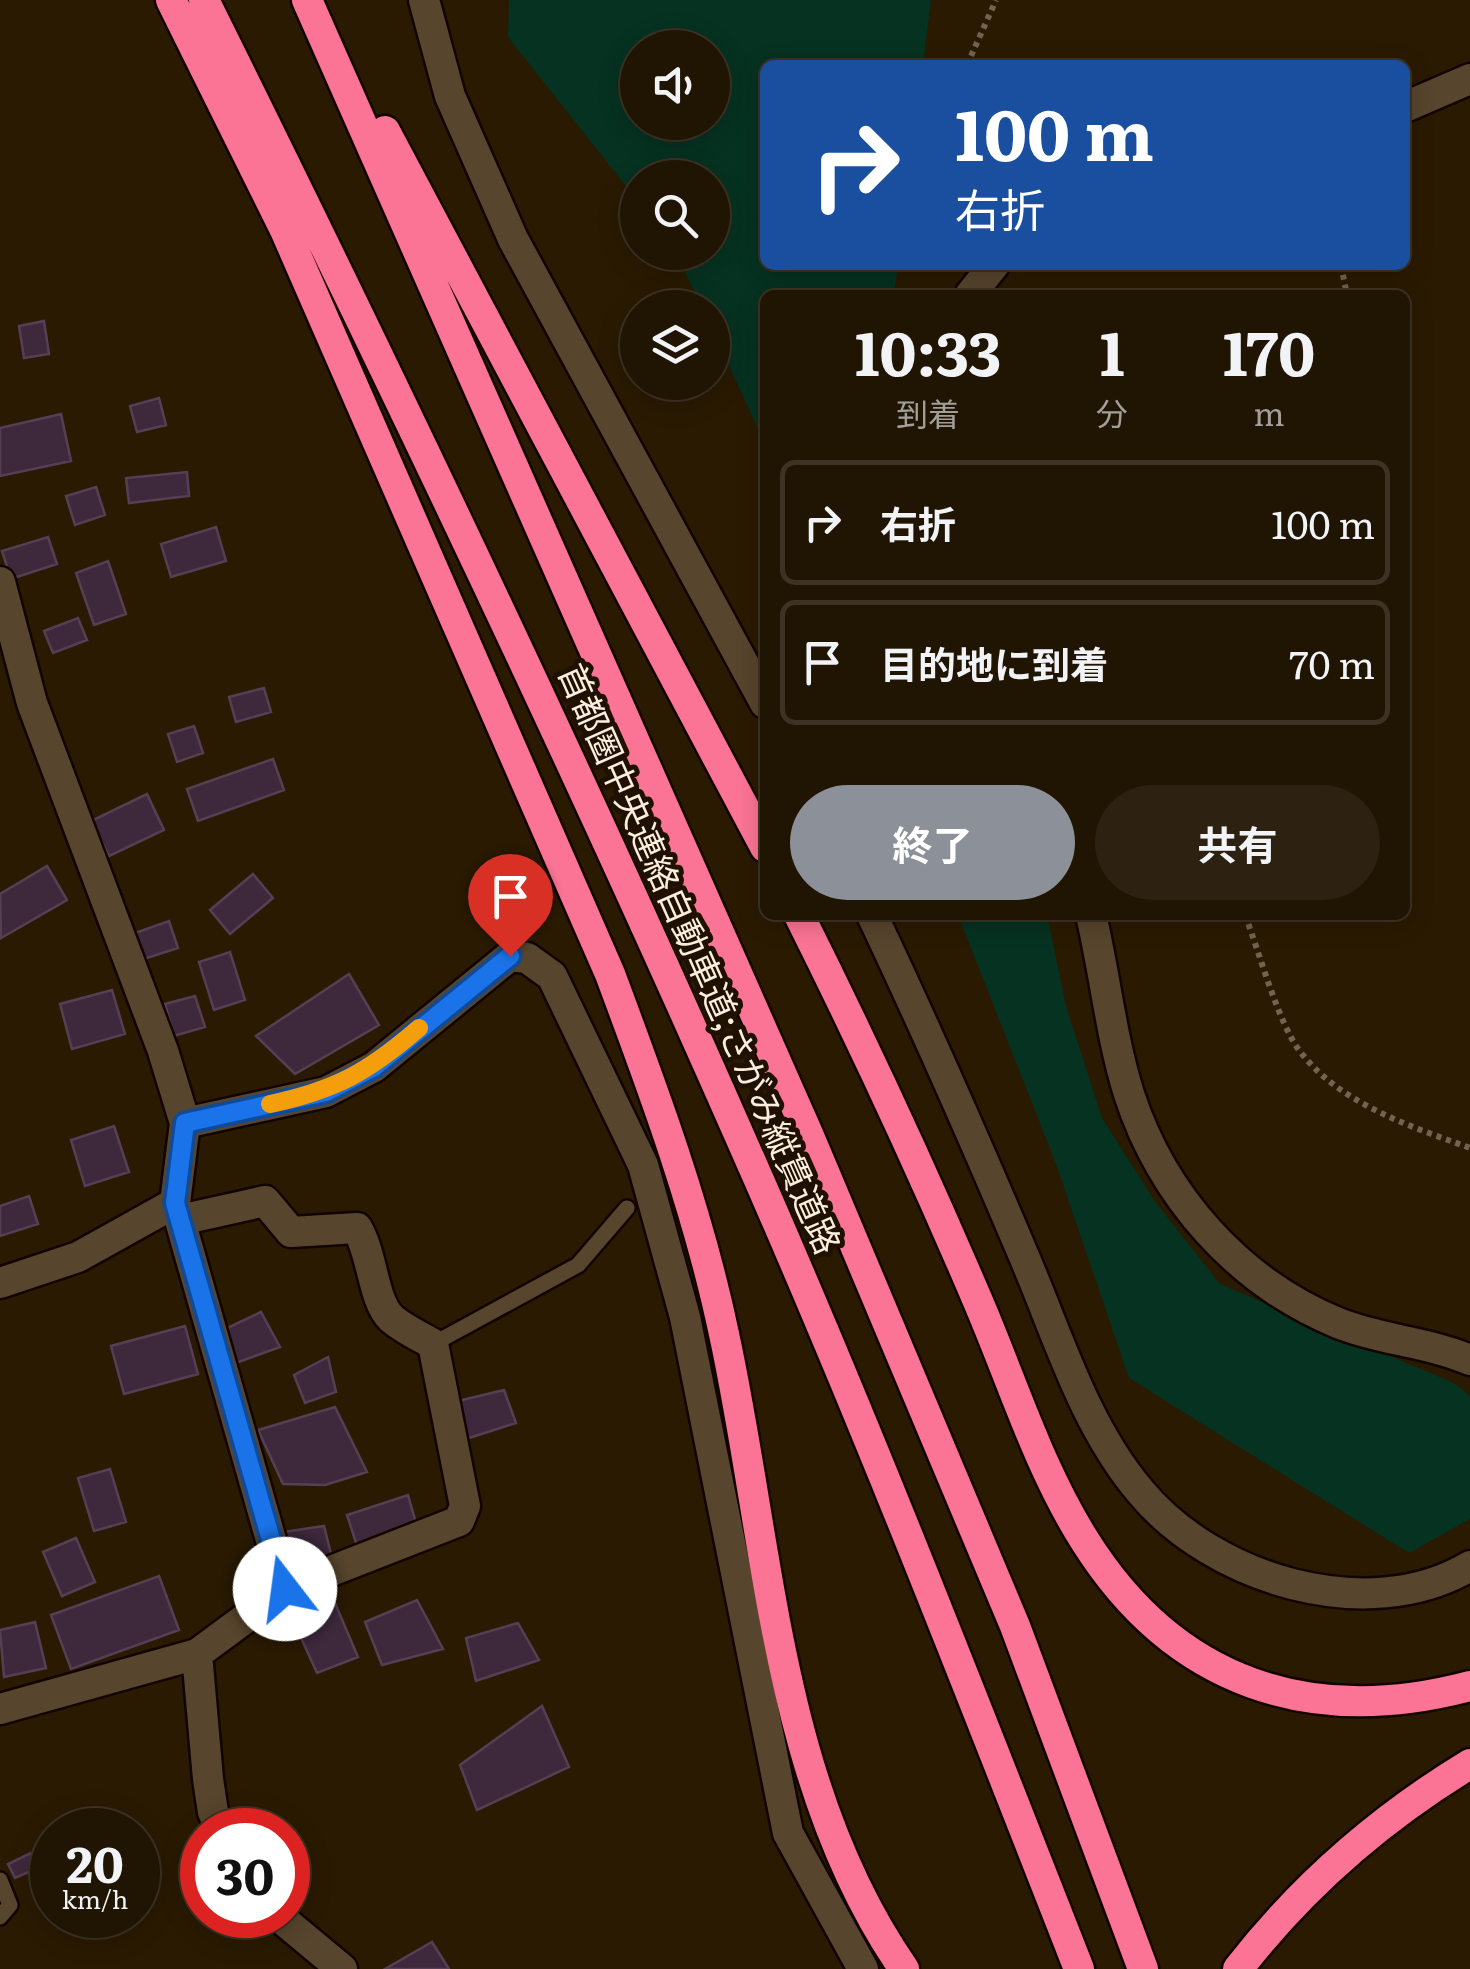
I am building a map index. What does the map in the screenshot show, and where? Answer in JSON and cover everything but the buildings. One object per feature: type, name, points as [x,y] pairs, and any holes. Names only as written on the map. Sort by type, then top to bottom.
[{"type":"highway","points":[[171,0],[285,230],[602,956],[638,1049],[702,1236],[744,1429],[777,1619],[814,1777],[860,1898],[904,1969]]},
{"type":"highway","name":"首都圏中央連絡自動車道;さがみ縦貫道路","points":[[204,0],[416,427],[746,1152],[954,1652],[1079,1969]]},
{"type":"highway","name":"首都圏中央連絡自動車道;さがみ縦貫道路","points":[[307,0],[809,1136],[1015,1626],[1144,1969]]},
{"type":"highway","points":[[317,0],[760,838]]},
{"type":"highway","points":[[801,920],[903,1132],[1047,1469],[1084,1540],[1129,1600],[1154,1626],[1205,1662],[1287,1696],[1354,1704],[1396,1702],[1470,1686]]},
{"type":"highway","points":[[1238,1969],[1269,1929],[1335,1865],[1410,1804],[1470,1764]]},
{"type":"street","points":[[424,0],[470,148],[539,289],[760,694]]},
{"type":"street","points":[[1410,105],[1470,79]]},
{"type":"street","points":[[974,290],[990,270]]},
{"type":"street","points":[[0,582],[32,702],[163,1051],[185,1123],[178,1212],[285,1589]]},
{"type":"street","points":[[874,920],[948,1080],[1089,1410],[1142,1495],[1197,1542],[1241,1566],[1310,1587],[1399,1590],[1470,1566]]},
{"type":"street","points":[[1092,920],[1122,1068],[1144,1136],[1168,1180],[1215,1240],[1278,1291],[1324,1316],[1470,1360]]},
{"type":"street","points":[[185,1123],[326,1092],[358,1076],[510,956],[527,958],[552,976],[642,1164],[680,1298],[788,1833],[863,1969]]},
{"type":"street","points":[[0,1283],[78,1257],[178,1212],[265,1201],[291,1232],[358,1228],[370,1250],[379,1300],[390,1317],[432,1344],[465,1506],[458,1521],[285,1589],[197,1654],[0,1709]]},
{"type":"street","points":[[197,1654],[212,1808]]},
{"type":"street","points":[[305,1938],[342,1969]]},
{"type":"lane","points":[[432,1344],[578,1265],[627,1208]]},
{"type":"lane","points":[[0,1880],[10,1905],[0,1918]]},
{"type":"path","points":[[969,60],[996,0]]},
{"type":"path","points":[[1247,920],[1297,1048],[1331,1084],[1375,1110],[1470,1148]]},
{"type":"green space","points":[[509,0],[931,0],[924,60],[760,60],[760,270],[897,270],[895,290],[760,290],[760,433],[730,368],[730,290],[694,290],[684,270],[730,270],[730,160],[620,160],[620,179],[508,37]]},
{"type":"green space","points":[[960,920],[1048,920],[1066,1006],[1102,1118],[1154,1200],[1220,1284],[1454,1383],[1470,1396],[1470,1519],[1409,1553],[1129,1378],[1056,1164]]},
{"type":"slow traffic","points":[[270,1104],[326,1092],[374,1067],[419,1028]]},
{"type":"route","points":[[285,1589],[225,1367],[175,1203],[185,1123],[326,1092],[374,1067],[510,956]]}]
